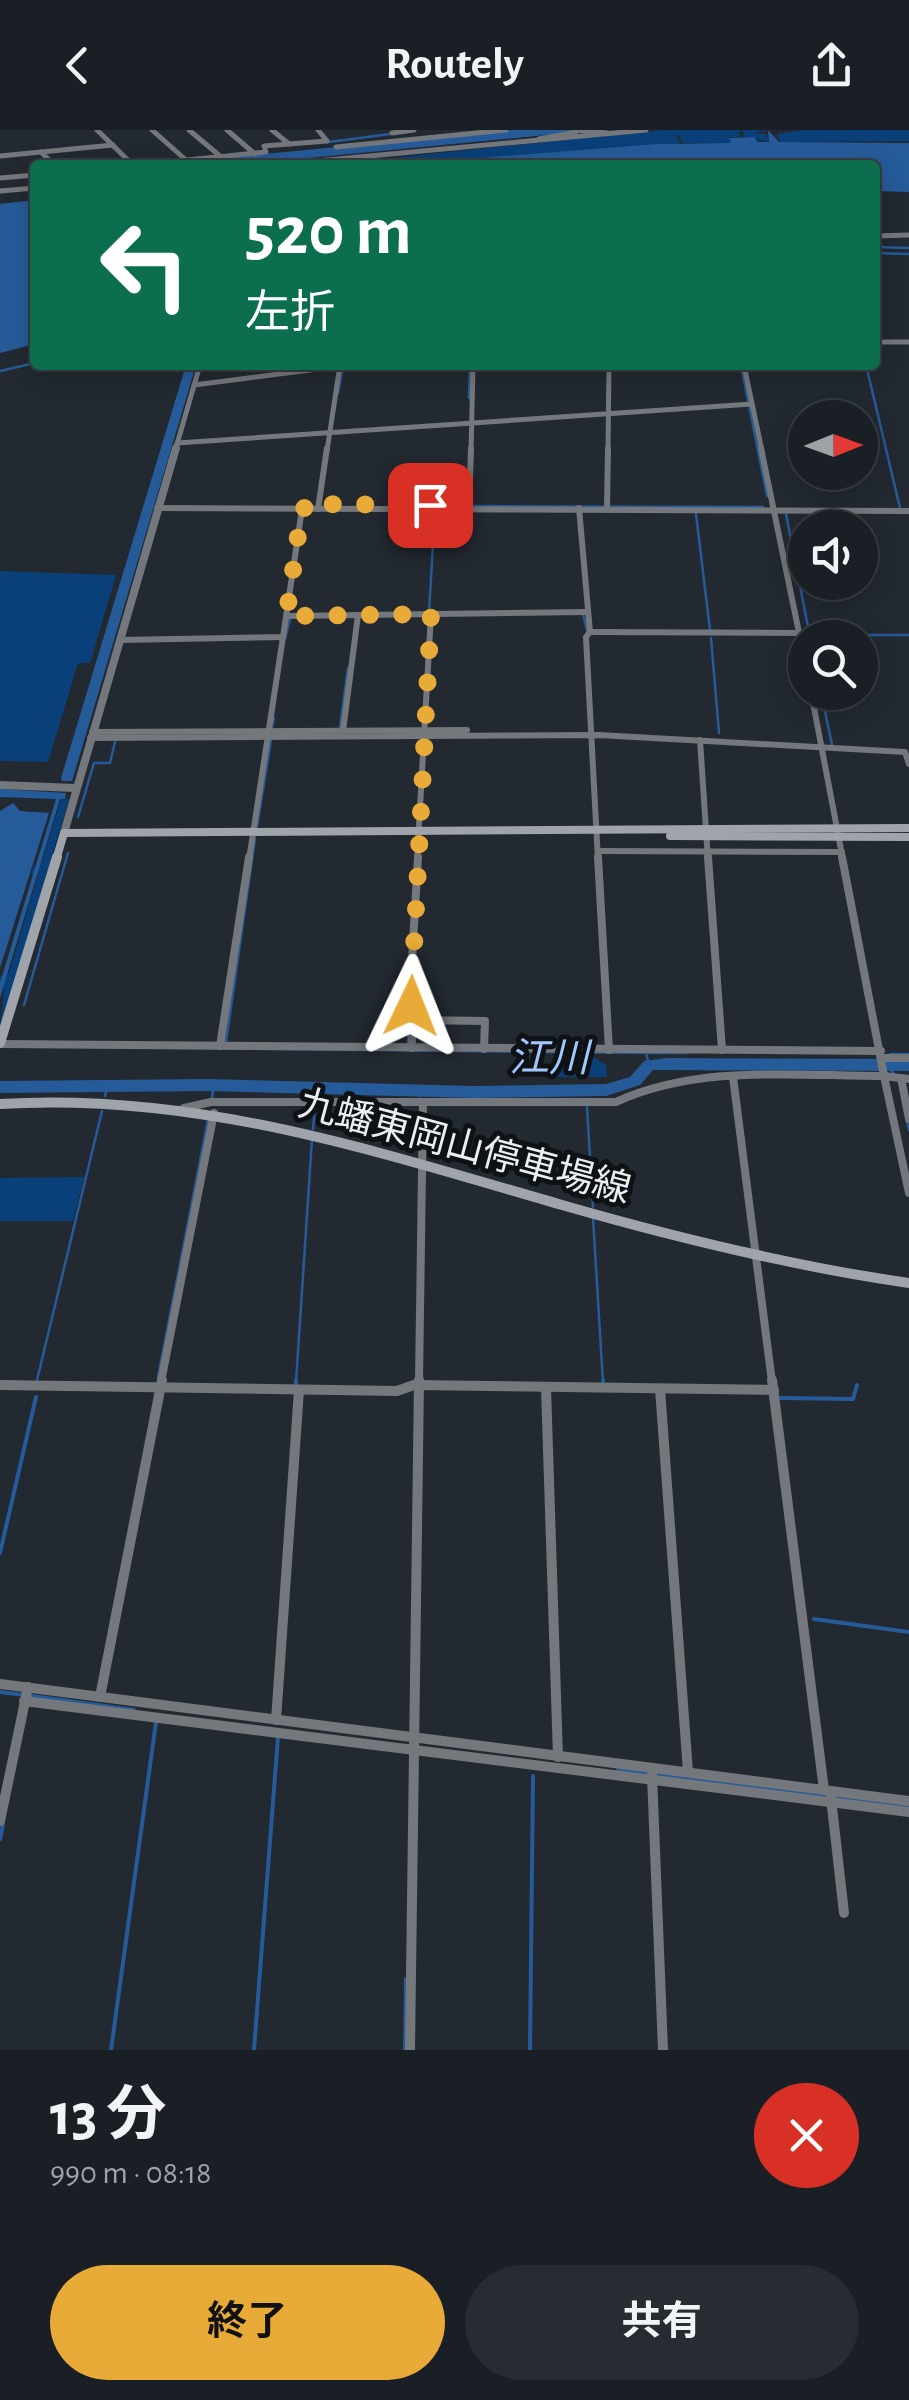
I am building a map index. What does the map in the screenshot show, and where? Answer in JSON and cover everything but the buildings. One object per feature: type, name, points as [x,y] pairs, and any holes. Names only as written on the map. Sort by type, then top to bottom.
[{"type":"main road","points":[[0,1043],[64,833],[706,833],[909,828]]},
{"type":"main road","points":[[839,832],[909,837]]},
{"type":"main road","name":"九蟠東岡山停車場線","points":[[0,1104],[93,1101],[214,1113],[315,1134],[756,1257],[909,1283]]},
{"type":"street","points":[[97,130],[130,160]]},
{"type":"street","points":[[152,130],[186,160],[255,154],[266,152],[264,146],[329,139],[318,130]]},
{"type":"street","points":[[189,130],[221,157]]},
{"type":"street","points":[[227,130],[255,154]]},
{"type":"street","points":[[272,130],[289,144]]},
{"type":"street","points":[[398,141],[393,134],[414,130]]},
{"type":"street","points":[[336,146],[506,130]]},
{"type":"street","points":[[325,160],[646,130]]},
{"type":"street","points":[[539,139],[575,131],[608,133]]},
{"type":"street","points":[[0,156],[113,145]]},
{"type":"street","points":[[41,152],[49,160]]},
{"type":"street","points":[[0,178],[30,175]]},
{"type":"street","points":[[0,192],[30,189]]},
{"type":"street","points":[[880,236],[909,235]]},
{"type":"street","points":[[880,342],[909,342]]},
{"type":"street","points":[[64,833],[198,370]]},
{"type":"street","points":[[194,385],[305,370]]},
{"type":"street","points":[[318,506],[341,370]]},
{"type":"street","points":[[469,507],[473,370]]},
{"type":"street","points":[[607,507],[609,370]]},
{"type":"street","points":[[745,370],[796,620]]},
{"type":"street","points":[[177,443],[750,404]]},
{"type":"street","points":[[158,506],[318,506]]},
{"type":"street","points":[[158,506],[909,511]]},
{"type":"street","points":[[220,1046],[302,508]]},
{"type":"street","points":[[579,508],[589,634],[609,1050]]},
{"type":"street","points":[[287,616],[586,612]]},
{"type":"street","points":[[412,1048],[431,616]]},
{"type":"street","points":[[342,731],[357,617]]},
{"type":"street","points":[[589,634],[788,634]]},
{"type":"street","points":[[120,640],[282,639]]},
{"type":"street","points":[[815,710],[883,1057],[896,1077],[909,1119]]},
{"type":"street","points":[[91,735],[591,732],[906,752],[909,764]]},
{"type":"street","points":[[591,732],[822,745]]},
{"type":"street","points":[[268,734],[424,733]]},
{"type":"street","points":[[700,740],[722,1050]]},
{"type":"street","points":[[0,785],[75,788]]},
{"type":"street","points":[[600,851],[842,852]]},
{"type":"street","points":[[412,1020],[484,1021],[484,1049]]},
{"type":"street","points":[[0,1043],[722,1050],[909,1058]]},
{"type":"street","points":[[733,1077],[844,1913]]},
{"type":"street","points":[[184,1108],[211,1102],[616,1102],[676,1080],[896,1077]]},
{"type":"street","points":[[896,1077],[909,1193]]},
{"type":"street","points":[[410,2050],[423,1102]]},
{"type":"street","points":[[100,1697],[214,1113]]},
{"type":"street","points":[[0,1386],[159,1391],[772,1390]]},
{"type":"street","points":[[546,1390],[558,1757]]},
{"type":"street","points":[[276,1720],[297,1391]]},
{"type":"street","points":[[660,1391],[688,1772]]},
{"type":"street","points":[[0,1684],[26,1695],[414,1747],[829,1795],[909,1800]]},
{"type":"street","points":[[26,1695],[100,1697],[276,1720],[414,1747],[558,1757],[652,1774],[688,1772],[909,1812]]},
{"type":"street","points":[[0,1822],[26,1695]]},
{"type":"street","points":[[652,1774],[664,2050]]},
{"type":"shaded area","points":[[513,130],[598,130],[287,160],[204,160]]},
{"type":"shaded area","points":[[664,130],[768,130],[754,133],[766,134],[769,142],[744,137],[743,131],[738,132],[741,137],[729,137],[730,143],[682,143],[679,135],[676,136],[680,143],[652,146],[455,160],[371,160],[606,136],[337,160]]},
{"type":"shaded area","points":[[768,130],[779,142],[909,143],[909,192],[880,191],[880,160],[454,160],[657,144],[731,143],[729,138],[754,137],[758,142],[769,142]]},
{"type":"shaded area","points":[[803,130],[909,130],[909,141],[780,142],[777,134]]},
{"type":"shaded area","points":[[30,201],[30,345],[0,353],[0,204]]},
{"type":"shaded area","points":[[0,571],[116,575],[90,663],[78,663],[48,762],[0,761]]},
{"type":"shaded area","points":[[0,789],[66,793],[65,799],[60,799],[0,998],[0,983],[56,799],[0,797]]},
{"type":"shaded area","points":[[61,799],[69,799],[0,1031],[4,988],[0,987],[0,977],[9,973],[38,875],[31,874],[34,865],[41,864]]},
{"type":"shaded area","points":[[13,803],[20,811],[49,813],[0,968],[0,811]]},
{"type":"shaded area","points":[[556,1055],[590,1055],[606,1065],[607,1077],[558,1077]]},
{"type":"shaded area","points":[[84,1177],[73,1221],[0,1221],[0,1178]]},
{"type":"waterway","points":[[329,142],[390,134]]},
{"type":"waterway","points":[[880,247],[909,248]]},
{"type":"waterway","points":[[880,253],[909,254]]},
{"type":"waterway","points":[[0,371],[30,364]]},
{"type":"waterway","points":[[67,778],[189,370]]},
{"type":"waterway","points":[[338,393],[342,370]]},
{"type":"waterway","points":[[469,398],[470,370]]},
{"type":"waterway","points":[[742,370],[767,496]]},
{"type":"waterway","points":[[867,370],[900,508]]},
{"type":"waterway","points":[[470,506],[763,507]]},
{"type":"waterway","points":[[429,612],[435,511]]},
{"type":"waterway","points":[[696,514],[710,630]]},
{"type":"waterway","points":[[786,514],[807,620]]},
{"type":"waterway","points":[[583,614],[588,634]]},
{"type":"waterway","points":[[285,639],[290,619]]},
{"type":"waterway","points":[[878,635],[909,635]]},
{"type":"waterway","points":[[711,638],[719,733]]},
{"type":"waterway","points":[[340,727],[348,668]]},
{"type":"waterway","points":[[825,710],[832,745]]},
{"type":"waterway","points":[[272,727],[274,718]]},
{"type":"waterway","points":[[257,827],[271,740]]},
{"type":"waterway","points":[[78,817],[94,763],[110,763],[115,742]]},
{"type":"waterway","points":[[226,1042],[255,839]]},
{"type":"waterway","points":[[24,1005],[68,853]]},
{"type":"waterway","points":[[408,1010],[408,1043]]},
{"type":"waterway","points":[[14,1046],[646,1053]]},
{"type":"waterway","points":[[646,1053],[687,1053]]},
{"type":"waterway","points":[[646,1053],[649,1065]]},
{"type":"waterway","points":[[890,1054],[909,1054]]},
{"type":"waterway","name":"江川","points":[[0,1087],[208,1085],[474,1092],[606,1090],[635,1081],[649,1065],[909,1065]]},
{"type":"waterway","points":[[889,1066],[894,1074]]},
{"type":"waterway","points":[[212,1098],[214,1085]]},
{"type":"waterway","points":[[105,1096],[107,1087]]},
{"type":"waterway","name":"江川","points":[[316,1087],[316,1096]]},
{"type":"waterway","name":"江川","points":[[419,1090],[419,1096]]},
{"type":"waterway","points":[[313,1129],[315,1107]]},
{"type":"waterway","points":[[587,1107],[593,1207]]},
{"type":"waterway","points":[[37,1380],[102,1111]]},
{"type":"waterway","points":[[158,1377],[208,1120]]},
{"type":"waterway","points":[[907,1121],[909,1130]]},
{"type":"waterway","points":[[296,1382],[312,1139]]},
{"type":"waterway","points":[[593,1218],[603,1382]]},
{"type":"waterway","points":[[779,1398],[853,1399],[857,1385]]},
{"type":"waterway","points":[[0,1553],[36,1397]]},
{"type":"waterway","points":[[814,1619],[909,1632]]},
{"type":"waterway","points":[[0,1692],[24,1695]]},
{"type":"waterway","points":[[32,1696],[134,1710]]},
{"type":"waterway","points":[[111,2050],[156,1722]]},
{"type":"waterway","points":[[254,2050],[278,1737]]},
{"type":"waterway","points":[[618,1770],[650,1774]]},
{"type":"waterway","points":[[657,1775],[828,1796]]},
{"type":"waterway","points":[[530,2050],[533,1776]]},
{"type":"waterway","points":[[836,1797],[909,1807]]},
{"type":"waterway","points":[[0,1839],[3,1824]]},
{"type":"waterway","points":[[405,2050],[406,1979]]},
{"type":"route","points":[[411,1006],[431,614],[287,616],[287,612],[302,508],[318,508],[318,504],[430,505]]}]
